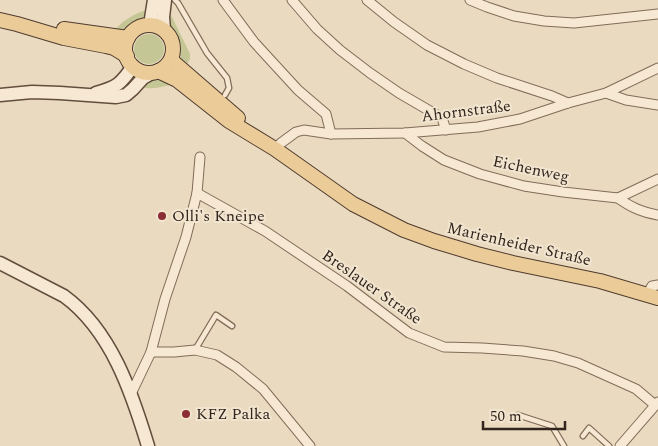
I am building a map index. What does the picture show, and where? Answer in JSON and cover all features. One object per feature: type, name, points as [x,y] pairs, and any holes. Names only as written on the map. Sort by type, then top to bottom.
[{"type":"main road","points":[[150,25],[154,0]]},
{"type":"main road","points":[[164,30],[162,17],[165,0]]},
{"type":"main road","points":[[0,20],[64,38],[114,48],[138,70],[155,72]]},
{"type":"main road","points":[[17,24],[63,28],[128,38]]},
{"type":"main road","points":[[0,95],[41,92],[116,97],[126,95],[143,78],[167,65],[173,51],[168,33],[158,26],[150,25],[140,27],[131,33],[125,50],[130,61],[125,79],[116,87],[89,95]]},
{"type":"main road","name":"Marienheider Straße","points":[[170,60],[275,149]]},
{"type":"main road","name":"Marienheider Straße","points":[[155,72],[177,80],[229,121],[275,149],[353,204],[404,230],[477,254],[600,281],[653,297]]},
{"type":"main road","points":[[0,263],[64,296],[98,330],[131,394],[148,446]]},
{"type":"street","points":[[223,0],[254,42],[298,90],[326,114],[331,134]]},
{"type":"street","points":[[292,0],[317,29],[340,50],[399,93],[442,118],[446,130]]},
{"type":"street","points":[[367,0],[427,45],[464,64],[497,78],[568,103]]},
{"type":"street","points":[[470,0],[514,16],[544,21],[574,23],[658,14]]},
{"type":"street","name":"Ahornstraße","points":[[275,149],[296,132],[300,131],[331,134],[404,133],[478,127],[520,119],[606,93],[658,68]]},
{"type":"street","points":[[606,93],[626,100],[658,106]]},
{"type":"street","name":"Eichenweg","points":[[404,133],[444,160],[480,174],[524,186],[618,198]]},
{"type":"street","points":[[131,394],[151,352],[165,299],[186,237],[197,194],[200,157]]},
{"type":"street","points":[[658,178],[618,198],[628,206],[642,212],[658,215]]},
{"type":"street","name":"Breslauer Straße","points":[[197,194],[265,231],[347,286],[409,334],[444,347],[523,351],[554,356],[578,363],[636,389],[657,403]]},
{"type":"street","points":[[653,297],[652,286],[658,285]]},
{"type":"street","points":[[151,352],[195,350],[217,355],[263,389],[310,446]]},
{"type":"street","points":[[620,446],[657,403]]},
{"type":"lane","points":[[176,0],[208,53],[227,78],[229,88],[225,95]]},
{"type":"lane","points":[[195,350],[216,315],[232,326]]},
{"type":"lane","points":[[518,415],[552,426],[564,446]]},
{"type":"lane","points":[[583,436],[589,428],[609,446]]},
{"type":"green space","points":[[148,10],[133,25],[124,30],[114,32],[129,18]]},
{"type":"green space","points":[[169,15],[172,17],[190,54],[187,64],[180,56],[179,43],[169,23]]},
{"type":"green space","points":[[149,34],[160,38],[164,49],[160,60],[149,64],[138,60],[134,49],[138,38]]},
{"type":"green space","points":[[153,78],[162,79],[170,85],[152,88],[142,87]]},
{"type":"place","name":"Olli's Kneipe","points":[[162,216]]},
{"type":"place","name":"KFZ Palka","points":[[186,414]]}]
